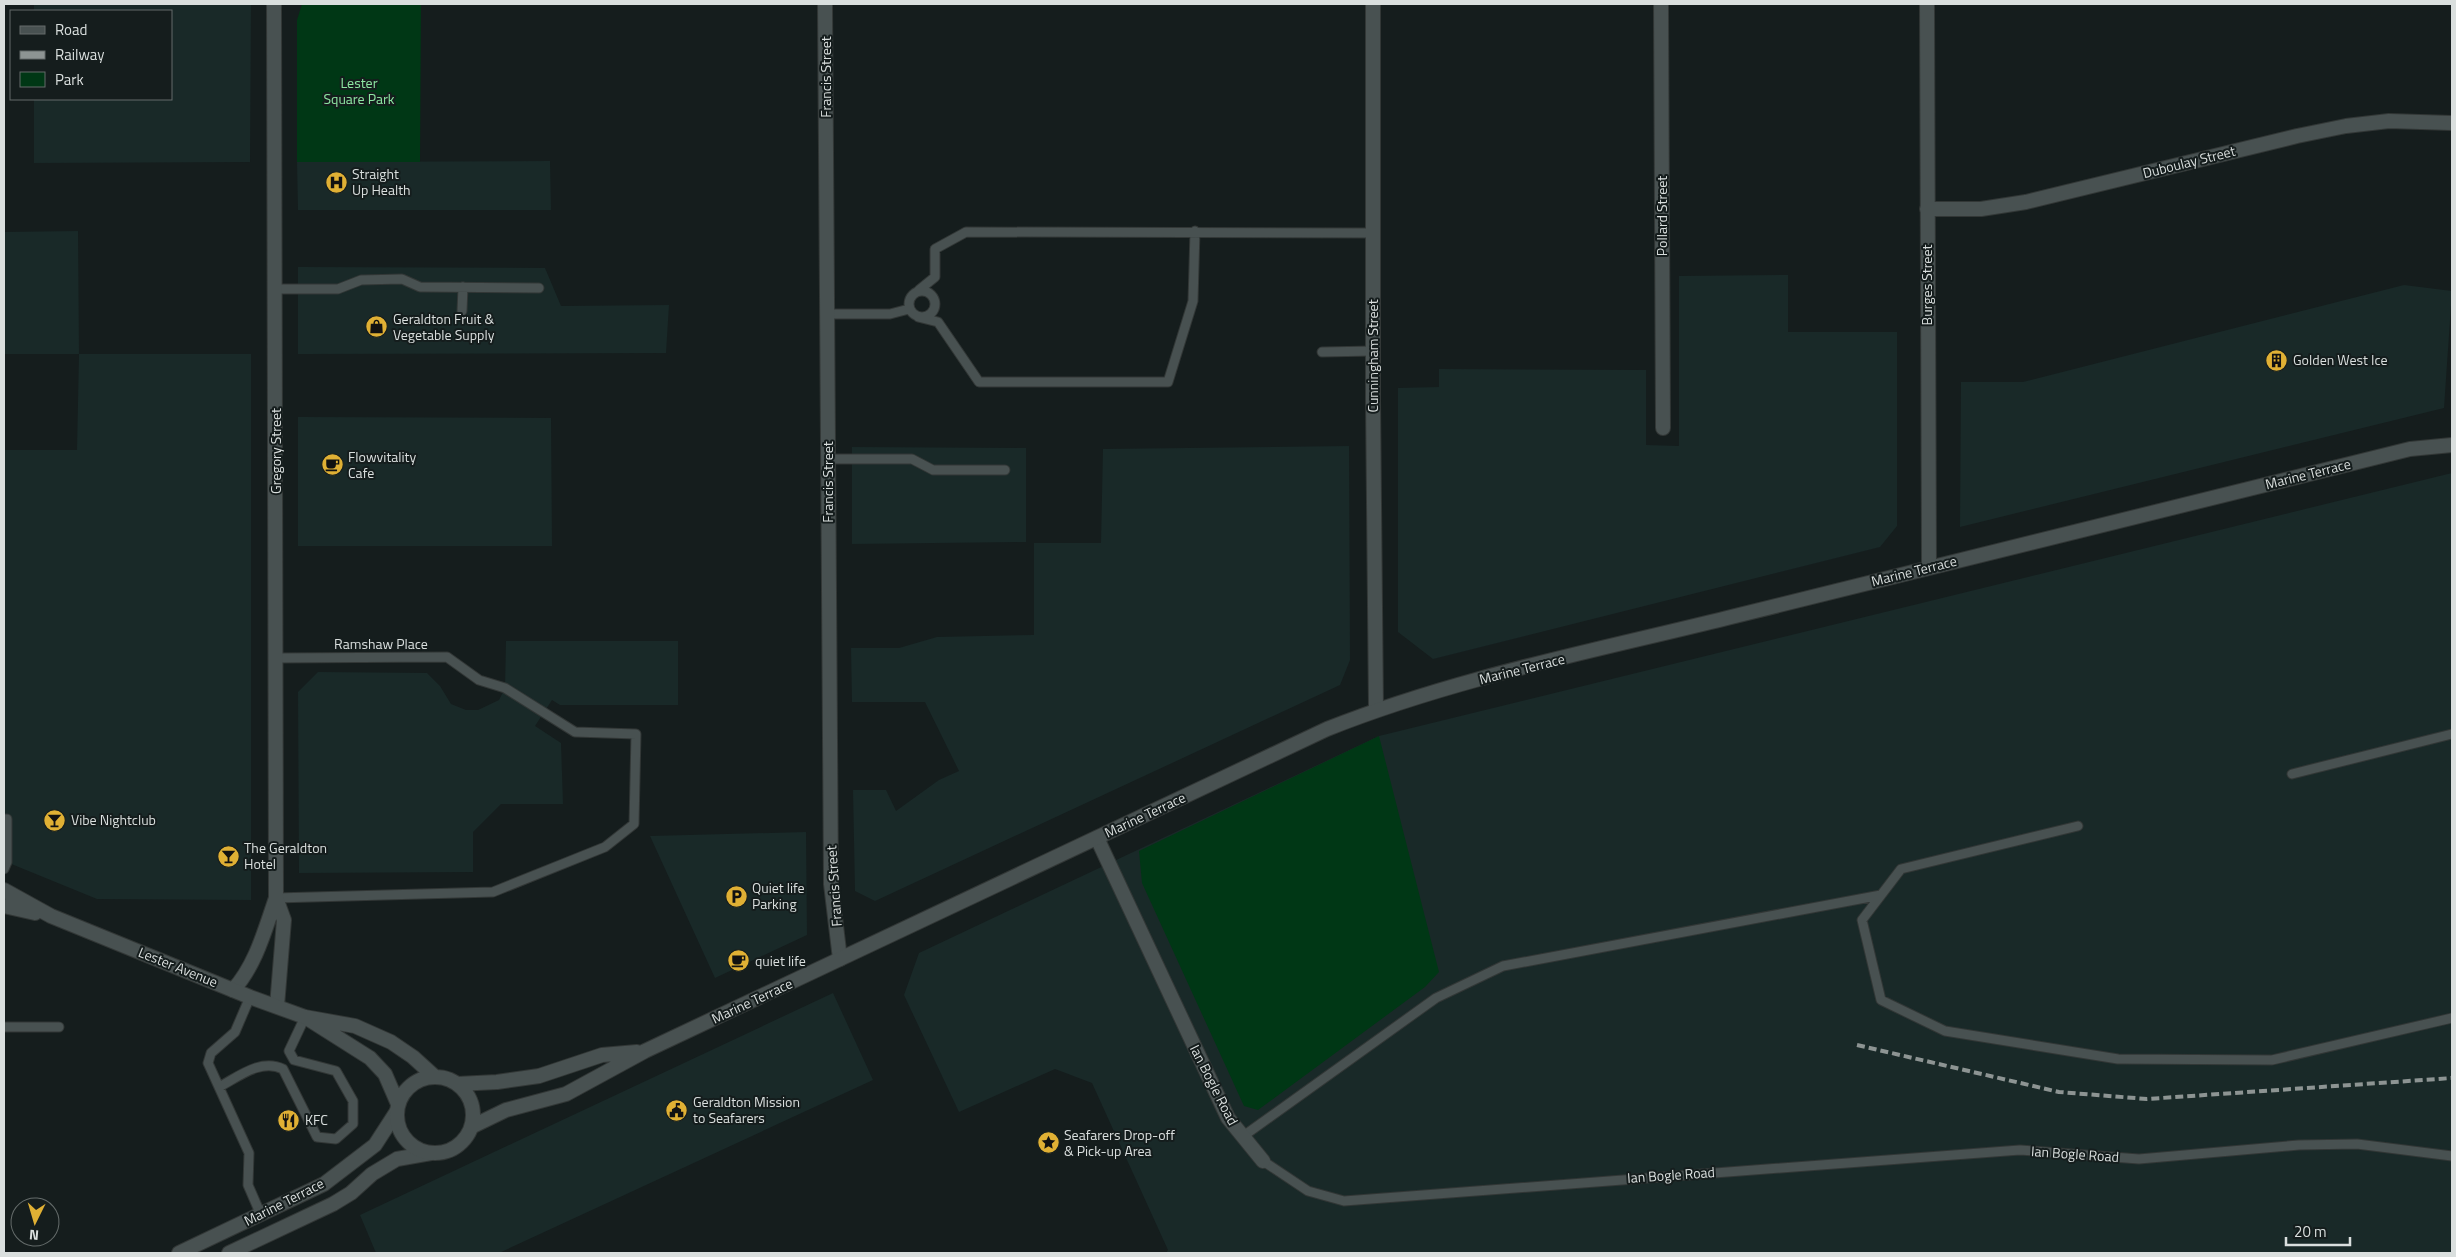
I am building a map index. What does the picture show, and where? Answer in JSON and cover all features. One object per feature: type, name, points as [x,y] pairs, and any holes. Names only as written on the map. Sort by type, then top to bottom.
[{"type":"street","name":"Gregory Street","points":[[274,4],[276,898],[284,920],[277,1006]]},
{"type":"street","name":"Francis Street","points":[[825,4],[831,884],[840,959]]},
{"type":"street","name":"Cunningham Street","points":[[1373,4],[1376,709]]},
{"type":"street","name":"Pollard Street","points":[[1661,4],[1663,428]]},
{"type":"street","name":"Burges Street","points":[[1927,4],[1929,567]]},
{"type":"street","name":"Duboulay Street","points":[[1927,209],[1981,209],[2026,202],[2297,136],[2346,126],[2389,121],[2452,123]]},
{"type":"street","name":"Marine Terrace","points":[[471,1127],[506,1110],[566,1094],[645,1051],[1327,729],[1376,709],[1498,675],[1929,567],[2410,449],[2452,445]]},
{"type":"street","name":"Ian Bogle Road","points":[[1097,838],[1228,1118],[1263,1161]]},
{"type":"street","name":"Lester Avenue","points":[[4,890],[50,916],[250,997],[305,1017],[370,1058],[385,1074],[397,1108]]},
{"type":"street","name":"Gregory Street","points":[[233,990],[242,980],[253,960],[276,898]]},
{"type":"street","name":"Lester Avenue","points":[[4,906],[50,916]]},
{"type":"street","name":"Lester Avenue","points":[[305,1017],[355,1026],[391,1042],[413,1057],[435,1077]]},
{"type":"street","name":"Marine Terrace","points":[[457,1084],[497,1082],[539,1076],[602,1055],[645,1051]]},
{"type":"street","points":[[435,1077],[447,1079],[457,1084],[466,1092],[471,1103],[471,1127],[465,1138],[456,1147],[444,1152],[431,1153],[418,1150],[409,1143],[397,1123],[397,1108],[408,1087],[426,1078],[435,1077]]},
{"type":"street","name":"Marine Terrace","points":[[179,1253],[324,1184],[375,1145],[397,1108]]},
{"type":"street","name":"Marine Terrace","points":[[229,1253],[351,1194],[372,1174],[397,1159],[431,1153]]},
{"type":"lane","points":[[909,309],[910,298],[935,276],[935,249],[966,232],[1195,231],[1373,233]]},
{"type":"lane","points":[[909,309],[918,317],[938,322],[979,382],[1168,382],[1193,301],[1195,231]]},
{"type":"lane","points":[[276,289],[338,289],[361,280],[402,279],[420,286],[539,288]]},
{"type":"lane","points":[[462,287],[462,311]]},
{"type":"lane","points":[[918,317],[930,314],[935,304],[930,293],[919,290]]},
{"type":"lane","points":[[827,314],[890,314],[909,309]]},
{"type":"lane","points":[[1322,352],[1373,350]]},
{"type":"lane","points":[[828,459],[912,459],[933,470],[1005,470]]},
{"type":"lane","name":"Ramshaw Place","points":[[276,658],[447,657],[478,680],[505,688],[574,732],[636,734],[634,824],[605,847],[492,892],[276,898]]},
{"type":"lane","points":[[2292,774],[2452,734]]},
{"type":"lane","points":[[4,819],[7,819],[7,862],[4,869]]},
{"type":"lane","points":[[2078,826],[1901,869],[1862,920],[1881,1000],[1944,1031],[2118,1059],[2272,1060],[2452,1018]]},
{"type":"lane","points":[[1242,1137],[1436,998],[1503,966],[1881,895]]},
{"type":"lane","points":[[250,997],[234,1032],[211,1053],[208,1063],[249,1153],[248,1185],[261,1215]]},
{"type":"lane","points":[[218,1087],[261,1065],[274,1064],[283,1069],[317,1137],[336,1139],[353,1124],[353,1101],[336,1071],[294,1060],[290,1050],[305,1017]]},
{"type":"lane","points":[[4,1027],[59,1027]]},
{"type":"lane","name":"Ian Bogle Road","points":[[1263,1161],[1308,1191],[1344,1201],[2020,1150],[2139,1159],[2299,1145],[2357,1144],[2452,1156]]},
{"type":"shaded area","points":[[34,4],[251,4],[250,162],[34,163],[34,100],[172,100],[172,10],[34,10]]},
{"type":"shaded area","points":[[550,161],[551,210],[298,210],[297,162]]},
{"type":"shaded area","points":[[78,231],[79,354],[4,354],[4,232]]},
{"type":"shaded area","points":[[298,267],[545,268],[561,306],[669,305],[666,353],[298,354]]},
{"type":"shaded area","points":[[1788,275],[1788,332],[1897,332],[1897,526],[1880,547],[1433,659],[1398,632],[1398,388],[1439,387],[1439,369],[1646,370],[1646,445],[1679,446],[1679,276]]},
{"type":"shaded area","points":[[2404,285],[2452,291],[2444,408],[1960,527],[1961,382],[2023,382]]},
{"type":"shaded area","points":[[79,354],[251,354],[251,900],[97,899],[4,861],[4,450],[77,450]]},
{"type":"shaded area","points":[[298,417],[551,418],[552,546],[298,546]]},
{"type":"shaded area","points":[[1349,446],[1350,660],[1340,685],[875,901],[855,891],[853,790],[886,790],[896,811],[939,780],[959,771],[925,702],[852,702],[851,648],[899,648],[937,637],[1034,635],[1034,543],[1101,543],[1103,449]]},
{"type":"shaded area","points":[[852,447],[1026,448],[1026,542],[852,544]]},
{"type":"shaded area","points":[[2452,473],[2452,1253],[1166,1253],[1168,1250],[1092,1083],[1055,1069],[959,1112],[904,995],[919,953],[1379,736]]},
{"type":"shaded area","points":[[506,641],[678,641],[678,705],[560,705],[552,700],[535,726],[561,743],[563,804],[501,804],[473,832],[473,872],[299,873],[298,692],[318,672],[427,673],[440,686],[451,704],[466,710],[478,710],[499,700],[505,688]]},
{"type":"shaded area","points":[[806,832],[807,935],[715,978],[650,836]]},
{"type":"shaded area","points":[[833,993],[873,1080],[499,1253],[376,1253],[360,1215]]},
{"type":"green space","name":"Lester Square Park","points":[[302,4],[421,4],[420,162],[297,162],[297,20]]},
{"type":"green space","points":[[1379,736],[1439,972],[1425,987],[1258,1110],[1244,1106],[1142,883],[1139,851]]},
{"type":"railway","points":[[1857,1045],[2059,1092],[2147,1099],[2452,1078]]},
{"type":"place","name":"Straight Up Health","points":[[336,182]]},
{"type":"place","name":"Geraldton Fruit & Vegetable Supply","points":[[377,327]]},
{"type":"place","name":"Golden West Ice","points":[[2277,360]]},
{"type":"place","name":"Flowvitality Cafe","points":[[332,465]]},
{"type":"place","name":"Vibe Nightclub","points":[[55,820]]},
{"type":"place","name":"The Geraldton Hotel","points":[[228,856]]},
{"type":"place","name":"Quiet life Parking","points":[[736,896]]},
{"type":"place","name":"quiet life","points":[[739,961]]},
{"type":"place","name":"Geraldton Mission to Seafarers","points":[[677,1110]]},
{"type":"place","name":"KFC","points":[[289,1120]]},
{"type":"place","name":"Seafarers Drop-off & Pick-up Area","points":[[1048,1143]]}]
